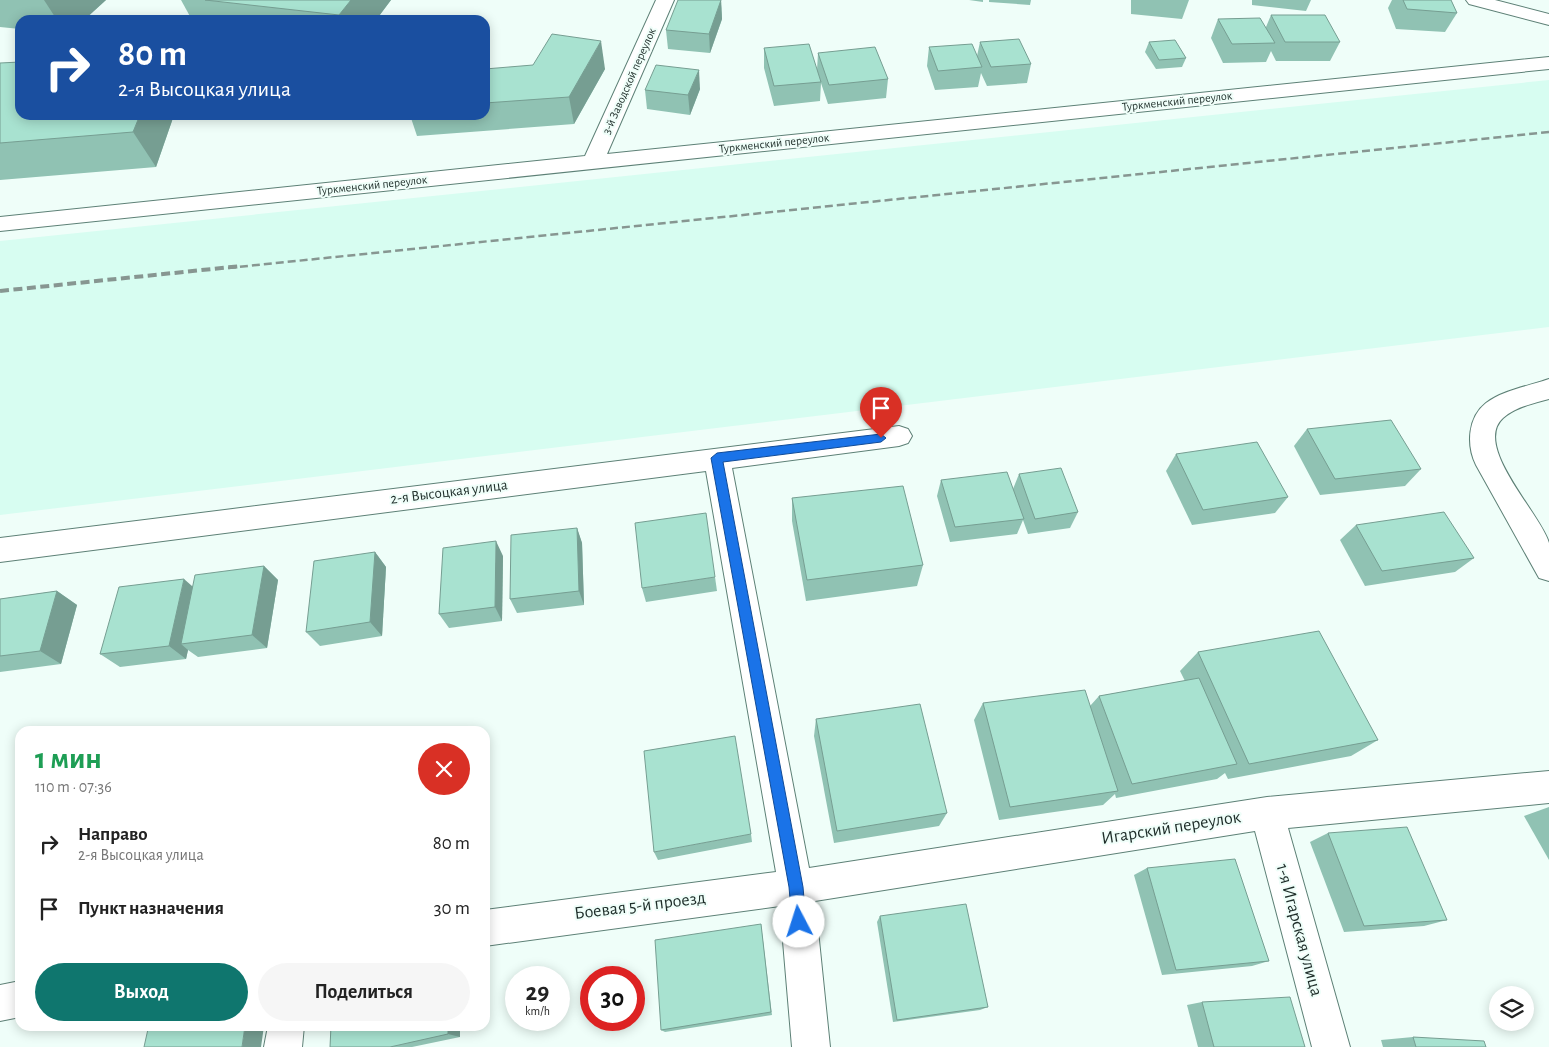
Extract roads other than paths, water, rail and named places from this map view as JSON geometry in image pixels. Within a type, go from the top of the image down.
[{"type":"street","name":"3-й Заводской переулок","points":[[593,162],[665,0]]},
{"type":"street","points":[[1475,0],[1549,20]]},
{"type":"street","name":"Туркменский переулок","points":[[0,224],[1549,63]]},
{"type":"street","points":[[1549,389],[1514,400],[1494,411],[1482,430],[1485,457],[1549,569]]},
{"type":"street","name":"2-я Высоцкая улица","points":[[0,550],[899,436]]},
{"type":"street","points":[[717,458],[796,887],[811,1047]]},
{"type":"street","name":"Игарский переулок","points":[[796,887],[1267,813],[1549,787]]},
{"type":"street","name":"1-я Игарская улица","points":[[1267,813],[1332,1047]]},
{"type":"street","name":"Боевая 5-й проезд","points":[[490,927],[796,887]]},
{"type":"street","points":[[0,1003],[15,1000]]},
{"type":"street","points":[[283,1047],[285,1031]]},
{"type":"railway","points":[[228,268],[1549,132]]},
{"type":"railway","points":[[0,291],[241,266]]}]
